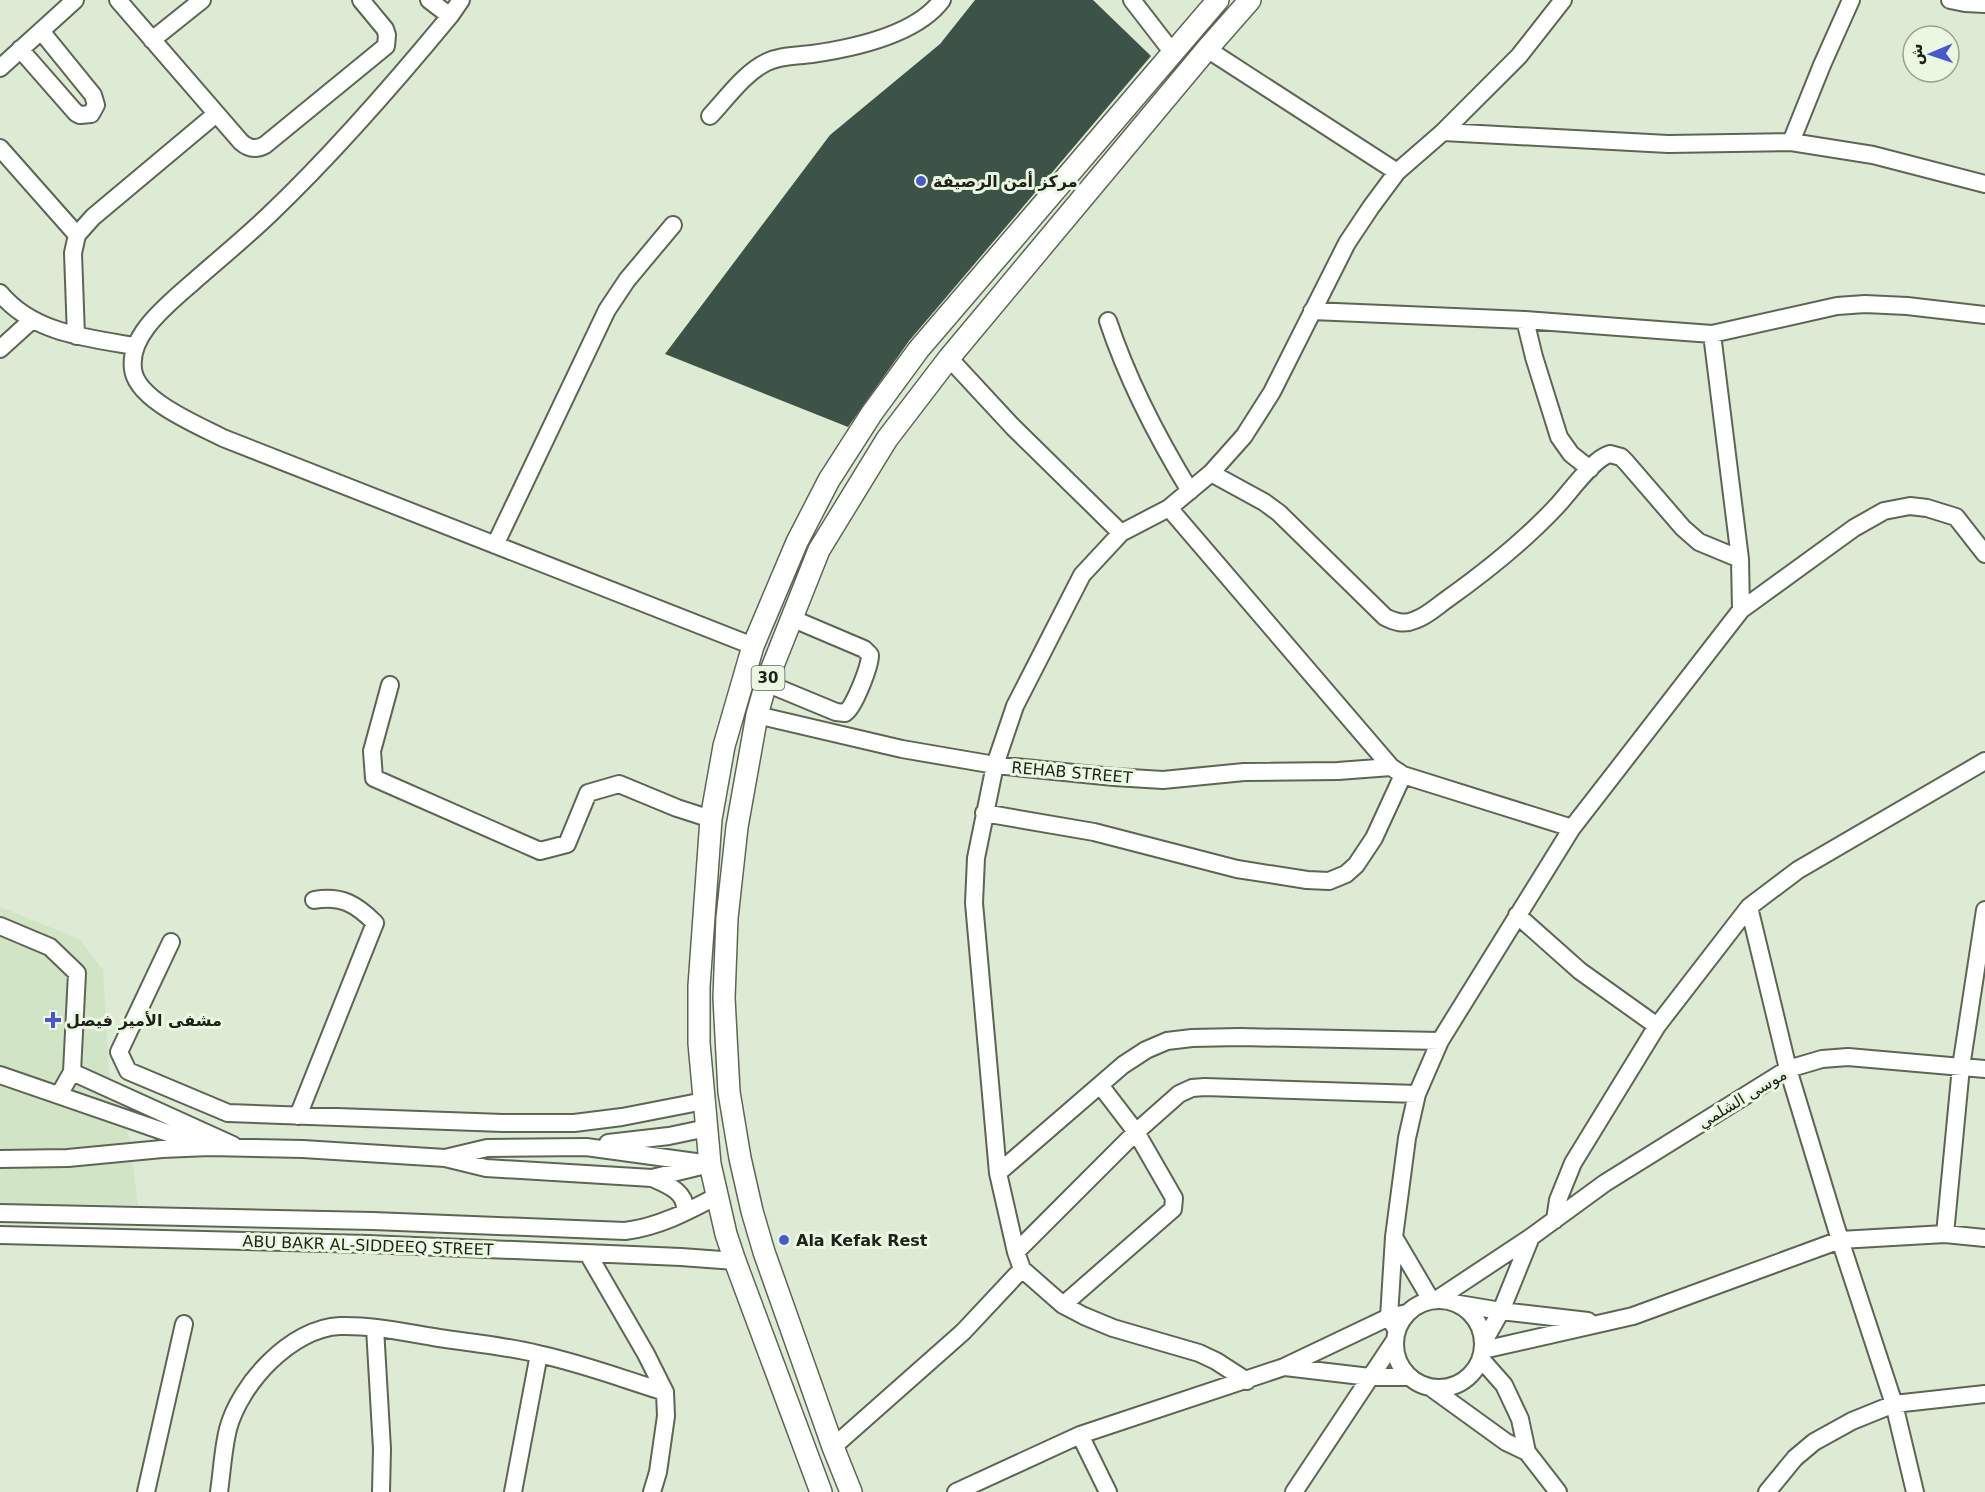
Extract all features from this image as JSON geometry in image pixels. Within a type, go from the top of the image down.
[{"type":"main road","name":"30","points":[[821,1492],[735,1262],[710,1164],[699,1043],[699,986],[711,819],[724,746],[753,645],[797,542],[829,480],[872,413],[919,349],[1218,0]]},
{"type":"main road","name":"30","points":[[851,1492],[764,1252],[740,1158],[729,1092],[724,998],[727,918],[737,827],[757,715],[766,683],[819,550],[887,439],[1017,275],[1250,0]]},
{"type":"main road","points":[[997,258],[1017,275]]},
{"type":"main road","points":[[710,1164],[740,1158]]},
{"type":"street","points":[[0,68],[75,0]]},
{"type":"street","points":[[118,0],[245,146],[255,149],[265,145],[386,46],[385,29],[361,0]]},
{"type":"street","points":[[152,40],[202,0]]},
{"type":"street","points":[[429,0],[450,16]]},
{"type":"street","points":[[461,0],[348,136],[270,214],[173,299],[147,327],[135,346],[133,371],[137,383],[169,410],[223,438],[753,645]]},
{"type":"street","points":[[710,116],[751,72],[768,62],[786,56],[812,54],[855,45],[899,31],[921,20],[942,0]]},
{"type":"street","points":[[1132,0],[1173,53]]},
{"type":"street","points":[[1247,1381],[1216,1361],[1198,1353],[1113,1329],[1063,1305],[1022,1269],[998,1173],[974,903],[976,858],[984,813],[995,765],[1015,706],[1082,575],[1121,533],[1169,508],[1211,474],[1244,436],[1272,392],[1347,243],[1397,172],[1443,132],[1519,56],[1563,0]]},
{"type":"street","points":[[1791,142],[1821,65],[1851,0]]},
{"type":"street","points":[[1950,0],[1985,4]]},
{"type":"street","points":[[20,50],[76,113],[91,114],[96,105],[93,95],[40,31]]},
{"type":"street","points":[[1207,49],[1397,172]]},
{"type":"street","points":[[76,336],[73,253],[77,235],[93,217],[216,114]]},
{"type":"street","points":[[1443,132],[1668,144],[1791,142],[1873,155],[1985,184]]},
{"type":"street","points":[[0,148],[77,235]]},
{"type":"street","points":[[495,545],[607,310],[627,280],[673,225]]},
{"type":"street","points":[[0,293],[19,312],[32,320],[76,336],[135,346]]},
{"type":"street","points":[[1312,311],[1525,320],[1712,334],[1846,305],[1907,306],[1985,315]]},
{"type":"street","points":[[0,349],[32,320]]},
{"type":"street","points":[[1525,320],[1559,437],[1571,454],[1590,469]]},
{"type":"street","points":[[1108,321],[1120,360],[1162,445],[1190,491]]},
{"type":"street","points":[[1712,334],[1740,559],[1741,610]]},
{"type":"street","points":[[949,358],[1013,427],[1121,533]]},
{"type":"street","points":[[1211,474],[1264,502],[1279,513],[1385,617],[1396,623],[1423,616],[1464,588],[1539,524],[1590,469],[1610,454],[1621,457],[1683,528],[1699,542],[1740,559]]},
{"type":"street","points":[[1531,1237],[1473,1373],[1461,1383],[1446,1388],[1421,1385],[1409,1377],[1398,1360],[1393,1329],[1394,1237],[1407,1138],[1417,1094],[1440,1041],[1572,828],[1741,610],[1854,528],[1884,511],[1910,506],[1927,508],[1956,517],[1985,554]]},
{"type":"street","points":[[1169,508],[1397,771],[1572,828]]},
{"type":"street","points":[[766,683],[836,712],[844,713],[851,707],[869,664],[870,655],[864,650],[791,618]]},
{"type":"street","points":[[390,684],[372,751],[374,778],[540,851],[567,844],[588,793],[619,784],[677,808],[711,819]]},
{"type":"street","name":"REHAB STREET","points":[[757,715],[902,748],[995,765],[1114,777],[1163,780],[1244,772],[1397,771]]},
{"type":"street","points":[[1555,1220],[1558,1200],[1573,1163],[1657,1026],[1749,907],[1798,870],[1985,761]]},
{"type":"street","points":[[984,813],[1094,832],[1237,869],[1307,880],[1329,881],[1346,874],[1356,865],[1374,838],[1397,771]]},
{"type":"street","points":[[298,1116],[375,923],[360,908],[330,897],[314,900]]},
{"type":"street","points":[[1749,907],[1788,1069],[1840,1240],[1894,1404],[1915,1492]]},
{"type":"street","points":[[1945,1234],[1961,1067],[1985,910]]},
{"type":"street","points":[[1517,915],[1580,971],[1657,1026]]},
{"type":"street","points":[[0,926],[50,948],[77,973],[72,1072],[59,1095]]},
{"type":"street","points":[[171,942],[119,1052],[128,1071],[228,1113],[574,1123],[622,1117],[704,1101]]},
{"type":"street","points":[[998,1173],[1123,1065],[1146,1050],[1167,1041],[1240,1037],[1440,1041]]},
{"type":"street","name":"موسى الشلمي","points":[[1433,1300],[1531,1237],[1645,1157],[1788,1069],[1822,1059],[1848,1057],[1985,1069]]},
{"type":"street","points":[[72,1072],[239,1147]]},
{"type":"street","points":[[0,1075],[209,1148]]},
{"type":"street","points":[[1063,1305],[1173,1209],[1174,1198],[1136,1132],[1100,1085]]},
{"type":"street","points":[[1016,1252],[1136,1132],[1179,1094],[1192,1088],[1417,1094]]},
{"type":"street","points":[[586,1148],[615,1141],[669,1136],[707,1128]]},
{"type":"street","points":[[0,1158],[68,1158],[162,1149],[239,1147],[445,1158],[486,1168],[652,1178],[710,1164]]},
{"type":"street","points":[[445,1158],[487,1149],[586,1148],[710,1164]]},
{"type":"street","points":[[652,1178],[680,1193],[686,1204],[685,1212]]},
{"type":"street","name":"ABU BAKR AL-SIDDEEQ STREET","points":[[0,1213],[373,1221],[625,1231],[641,1229],[668,1220],[717,1196]]},
{"type":"street","points":[[1482,1351],[1633,1316],[1840,1240],[1945,1234],[1985,1238]]},
{"type":"street","name":"ABU BAKR AL-SIDDEEQ STREET","points":[[0,1235],[368,1244],[681,1257],[735,1262]]},
{"type":"street","points":[[1394,1237],[1433,1300]]},
{"type":"street","points":[[588,1254],[646,1354],[665,1392],[664,1439],[652,1492]]},
{"type":"street","points":[[833,1447],[963,1332],[1022,1269]]},
{"type":"street","points":[[1294,1492],[1371,1377],[1393,1329],[1416,1306],[1433,1300],[1447,1300],[1501,1311],[1601,1322]]},
{"type":"street","points":[[1458,1304],[1467,1310],[1477,1322],[1482,1351],[1504,1385],[1520,1419],[1527,1452],[1556,1491]]},
{"type":"street","points":[[146,1492],[184,1324]]},
{"type":"street","points":[[219,1492],[228,1429],[238,1403],[252,1380],[275,1358],[314,1331],[338,1326],[375,1328],[539,1354],[665,1392]]},
{"type":"street","points":[[375,1328],[382,1449],[381,1492]]},
{"type":"street","points":[[956,1492],[1080,1436],[1247,1381],[1393,1329]]},
{"type":"street","points":[[513,1492],[539,1354]]},
{"type":"street","points":[[1284,1367],[1371,1377],[1409,1377]]},
{"type":"street","points":[[1430,1387],[1506,1442],[1527,1452]]},
{"type":"street","points":[[1767,1492],[1795,1458],[1814,1442],[1852,1421],[1894,1404],[1985,1394]]},
{"type":"street","points":[[1080,1436],[1108,1492]]},
{"type":"shaded area","name":"مشفى الأمير فيصل","points":[[0,907],[79,939],[103,970],[109,1071],[130,1141],[138,1205],[0,1204]]},
{"type":"building","name":"مركز أمن الرصيفة","points":[[975,0],[1093,0],[1151,56],[909,341],[848,427],[665,354],[830,135],[940,44]]},
{"type":"place","name":"مركز أمن الرصيفة","points":[[921,181]]},
{"type":"place","name":"مشفى الأمير فيصل","points":[[53,1020]]},
{"type":"place","name":"Ala Kefak Rest","points":[[784,1240]]}]
